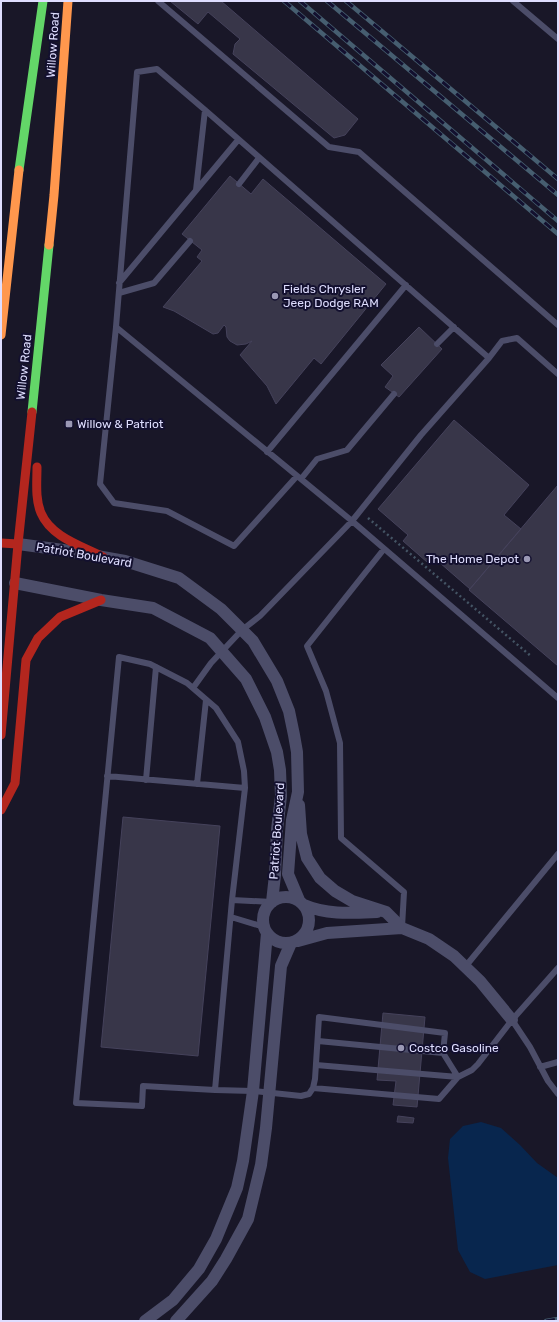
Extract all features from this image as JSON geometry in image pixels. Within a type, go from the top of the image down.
[{"type":"main road","name":"Willow Road","points":[[1,335],[19,171],[43,1]]},
{"type":"main road","name":"Willow Road","points":[[1,735],[11,583],[18,544],[54,195],[68,1]]},
{"type":"main road","points":[[1,253],[19,171]]},
{"type":"main road","points":[[54,195],[56,238],[51,304],[37,429],[37,492],[41,514],[52,530],[103,557]]},
{"type":"main road","name":"Patriot Boulevard","points":[[1,543],[18,544]]},
{"type":"main road","points":[[1,810],[15,782],[26,660],[38,638],[60,617],[101,600]]},
{"type":"street","name":"Patriot Boulevard","points":[[18,544],[124,561],[179,578],[221,609],[253,641],[277,681],[289,712],[297,752],[298,792],[292,820],[288,874],[302,903],[308,911],[310,925],[303,937],[294,942],[281,966],[268,1093],[266,1128],[261,1165],[248,1219],[212,1281],[176,1321]]},
{"type":"street","name":"Patriot Boulevard","points":[[11,583],[153,608],[210,638],[246,679],[265,717],[277,752],[280,770],[281,796],[272,902]]},
{"type":"street","points":[[298,792],[302,834],[307,858],[320,878],[335,891],[352,901],[386,912],[402,928],[429,939],[454,956],[480,981],[512,1020]]},
{"type":"street","name":"Patriot Boulevard","points":[[146,1321],[172,1300],[199,1269],[216,1239],[237,1188],[243,1161],[253,1091],[266,930],[263,921],[264,914],[272,902],[278,898],[292,898],[302,903]]},
{"type":"street","points":[[302,903],[314,909],[330,913],[386,912]]},
{"type":"street","points":[[266,930],[272,939],[284,944],[327,933],[402,928]]},
{"type":"lane","points":[[158,1],[329,147],[359,152],[558,325]]},
{"type":"lane","points":[[513,1],[558,39]]},
{"type":"lane","points":[[394,394],[346,450],[317,459],[234,546],[167,511],[114,503],[100,484],[120,283],[137,72],[157,69],[489,358]]},
{"type":"lane","points":[[196,190],[205,110]]},
{"type":"lane","points":[[120,283],[238,140]]},
{"type":"lane","points":[[239,184],[259,158]]},
{"type":"lane","points":[[119,293],[154,283],[190,241]]},
{"type":"lane","points":[[267,452],[406,285]]},
{"type":"lane","points":[[116,327],[352,521],[558,698]]},
{"type":"lane","points":[[437,344],[454,327]]},
{"type":"lane","points":[[193,688],[211,663],[242,630],[260,616],[352,521],[421,435],[489,358],[502,341],[517,338],[558,374]]},
{"type":"lane","points":[[384,549],[307,646],[326,691],[340,743],[340,838],[404,892],[402,928]]},
{"type":"lane","points":[[215,1090],[232,900],[245,788],[244,771],[238,742],[216,708],[187,683],[150,664],[119,657],[76,1103],[142,1106],[143,1086],[215,1090],[253,1091],[301,1096],[310,1094],[313,1088],[316,1065],[320,1017],[445,1033],[443,1053],[458,1078]]},
{"type":"lane","points":[[146,780],[156,667]]},
{"type":"lane","points":[[197,784],[206,700]]},
{"type":"lane","points":[[107,776],[245,788]]},
{"type":"lane","points":[[465,967],[558,854]]},
{"type":"lane","points":[[232,900],[272,902]]},
{"type":"lane","points":[[231,916],[266,930]]},
{"type":"lane","points":[[313,1088],[439,1099],[458,1078],[472,1070],[478,1064],[512,1020],[558,968]]},
{"type":"lane","points":[[512,1020],[530,1047],[548,1081],[558,1094]]},
{"type":"lane","points":[[318,1041],[443,1053]]},
{"type":"lane","points":[[540,1067],[558,1062]]},
{"type":"lane","points":[[316,1065],[458,1078]]},
{"type":"path","points":[[360,511],[532,658]]},
{"type":"water","points":[[481,1122],[501,1128],[537,1163],[558,1178],[558,1265],[485,1279],[470,1272],[458,1250],[448,1158],[450,1139],[463,1126]]},
{"type":"building","points":[[170,1],[221,1],[358,119],[345,135],[334,138],[233,54],[235,44],[240,39],[208,12],[198,24]]},
{"type":"building","name":"Fields Chrysler Jeep Dodge RAM","points":[[230,176],[251,194],[263,179],[386,284],[321,364],[314,358],[276,404],[267,386],[240,355],[252,341],[246,344],[237,345],[230,341],[227,337],[226,327],[224,325],[218,333],[213,334],[174,311],[163,307],[202,261],[197,257],[202,250],[182,234]]},
{"type":"building","points":[[419,327],[442,349],[399,397],[385,387],[393,376],[381,365]]},
{"type":"building","points":[[454,420],[529,485],[504,515],[521,529],[470,589],[432,556],[427,562],[403,541],[408,535],[378,509]]},
{"type":"building","name":"The Home Depot","points":[[558,485],[558,666],[469,590]]},
{"type":"building","points":[[123,817],[220,826],[198,1056],[101,1047]]},
{"type":"building","name":"Costco Gasoline","points":[[383,1013],[425,1017],[417,1107],[393,1105],[396,1081],[377,1080]]},
{"type":"building","points":[[398,1116],[414,1118],[413,1123],[397,1122]]},
{"type":"railway","points":[[284,1],[558,234]]},
{"type":"railway","points":[[300,1],[558,221]]},
{"type":"railway","points":[[327,1],[558,195]]},
{"type":"railway","points":[[346,1],[558,179]]},
{"type":"railway","points":[[546,1321],[558,1319]]},
{"type":"traffic: fast","points":[[19,170],[43,1]]},
{"type":"traffic: fast","points":[[32,412],[49,245]]},
{"type":"traffic: slow","points":[[49,245],[68,1]]},
{"type":"traffic: slow","points":[[1,335],[19,170]]},
{"type":"traffic: jam","points":[[1,735],[18,544],[32,412]]},
{"type":"traffic: jam","points":[[37,467],[38,502],[41,513],[46,521],[59,535],[103,557]]},
{"type":"traffic: jam","points":[[1,543],[18,544]]},
{"type":"traffic: jam","points":[[1,810],[15,783],[26,660],[38,638],[60,617],[101,600]]},
{"type":"place","name":"Fields Chrysler Jeep Dodge RAM","points":[[275,296]]},
{"type":"place","name":"Willow & Patriot","points":[[69,424]]},
{"type":"place","name":"The Home Depot","points":[[527,559]]},
{"type":"place","name":"Costco Gasoline","points":[[401,1048]]}]
